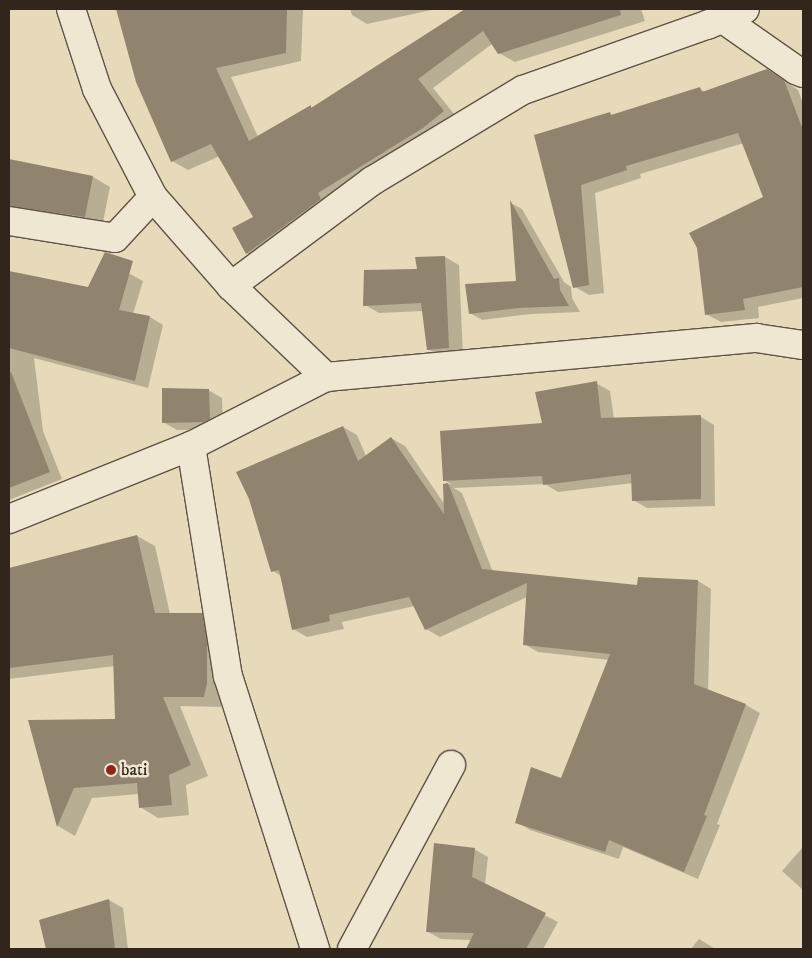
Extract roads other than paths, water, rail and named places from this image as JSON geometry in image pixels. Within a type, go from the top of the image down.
[{"type":"street","points":[[71,9],[97,88],[153,197],[231,286],[326,377]]},
{"type":"street","points":[[231,286],[372,181],[523,90],[718,15],[796,70],[803,72]]},
{"type":"street","points":[[9,221],[115,238],[153,197]]},
{"type":"street","points":[[9,519],[191,446],[326,377],[756,338],[803,345]]},
{"type":"street","points":[[191,446],[228,676],[314,949]]},
{"type":"street","points":[[352,949],[451,766]]},
{"type":"place","name":"bati","points":[[111,770]]}]
